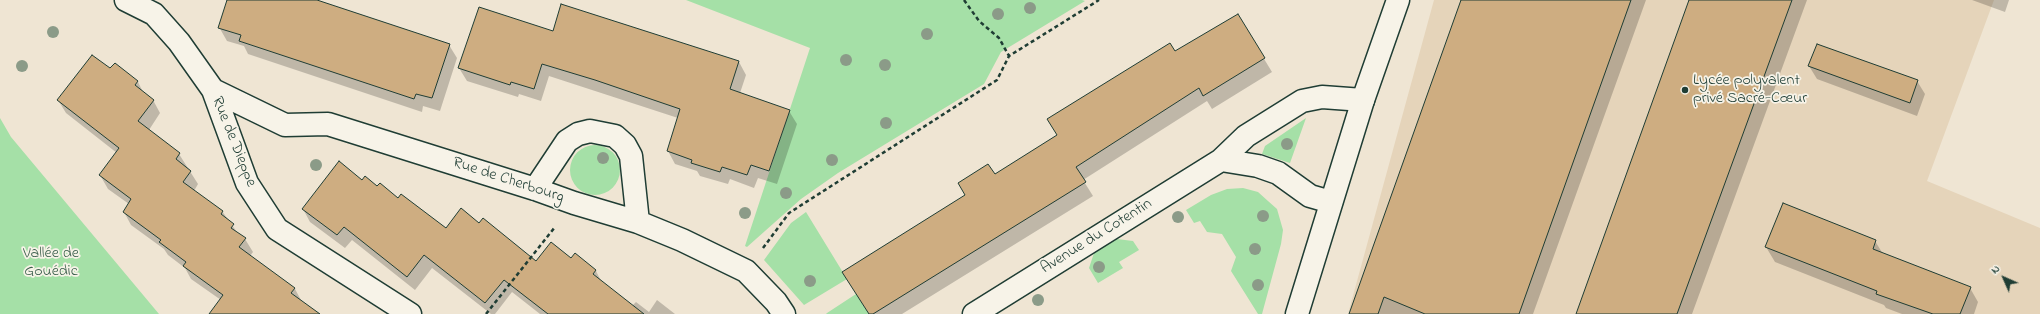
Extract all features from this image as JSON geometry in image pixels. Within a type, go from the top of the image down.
[{"type":"street","name":"Rue de Dieppe","points":[[126,0],[154,14],[179,42],[213,90],[247,183],[277,228],[410,314]]},
{"type":"street","points":[[1298,314],[1363,100],[1398,0]]},
{"type":"street","name":"Rue de Cherbourg","points":[[213,90],[285,125],[328,124],[638,222],[682,240],[746,271],[776,302],[784,314]]},
{"type":"street","name":"Avenue du Cotentin","points":[[974,314],[1220,160],[1246,136],[1302,101],[1322,97],[1363,100]]},
{"type":"street","points":[[534,188],[567,141],[578,134],[590,130],[615,136],[625,145],[631,156],[638,222]]},
{"type":"street","points":[[1220,160],[1258,166],[1278,173],[1310,196],[1331,202]]},
{"type":"path","points":[[964,0],[979,21],[999,38],[1009,56]]},
{"type":"path","points":[[746,271],[790,213],[997,80],[1009,56],[1100,0]]},
{"type":"path","points":[[486,314],[574,203]]},
{"type":"shaded area","name":"Lycée polyvalent privé Sacré-Cœur","points":[[1434,0],[1994,0],[1927,181],[2040,228],[2040,314],[1348,314]]},
{"type":"green space","points":[[686,0],[1085,1],[1001,52],[984,84],[838,173],[801,199],[747,247],[745,246],[810,48]]},
{"type":"green space","name":"Vallée de Gouédic","points":[[0,118],[11,137],[159,314],[0,314]]},
{"type":"green space","points":[[1306,118],[1290,163],[1262,154],[1265,146]]},
{"type":"green space","points":[[590,145],[600,145],[613,152],[620,165],[620,175],[613,188],[600,195],[590,195],[581,191],[574,184],[570,175],[570,165],[574,156],[581,149]]},
{"type":"green space","points":[[1243,188],[1258,192],[1277,209],[1283,230],[1281,244],[1262,314],[1258,314],[1231,271],[1236,257],[1222,234],[1207,232],[1200,221],[1194,223],[1186,210],[1211,195],[1227,189]]},
{"type":"green space","points":[[806,212],[847,279],[804,305],[764,260],[791,223]]},
{"type":"green space","points":[[1117,239],[1133,241],[1139,250],[1119,262],[1123,268],[1098,283],[1089,268],[1094,253]]},
{"type":"green space","points":[[856,294],[869,314],[826,314],[827,313]]},
{"type":"building","points":[[227,0],[317,0],[450,44],[432,98],[416,94],[414,99],[239,41],[241,35],[218,28]]},
{"type":"building","points":[[1461,0],[1631,0],[1519,314],[1425,314],[1384,297],[1378,314],[1349,314]]},
{"type":"building","points":[[1689,0],[1792,0],[1677,314],[1576,314]]},
{"type":"building","points":[[561,4],[739,61],[730,89],[790,110],[769,171],[751,165],[747,175],[722,167],[720,172],[691,163],[692,160],[667,151],[680,109],[595,80],[542,64],[534,89],[511,82],[510,85],[458,68],[479,7],[553,31]]},
{"type":"building","points":[[1238,14],[1265,58],[1203,96],[1199,88],[1076,167],[1086,182],[873,314],[869,314],[842,272],[965,195],[958,183],[988,164],[995,174],[1057,135],[1047,119],[1170,43],[1175,51]]},
{"type":"building","points":[[1817,44],[1918,80],[1910,103],[1808,66]]},
{"type":"building","points":[[92,55],[110,68],[115,63],[138,81],[135,85],[154,100],[138,121],[180,153],[176,159],[191,171],[183,182],[223,211],[221,214],[234,224],[231,228],[246,238],[239,247],[295,288],[291,293],[320,314],[209,314],[223,295],[183,266],[186,262],[159,242],[161,240],[123,212],[131,199],[99,175],[119,148],[57,100]]},
{"type":"building","points":[[339,161],[362,180],[365,176],[377,186],[380,183],[398,198],[401,194],[446,228],[461,208],[479,223],[483,218],[536,261],[551,242],[571,258],[575,253],[596,270],[593,274],[644,314],[548,314],[504,280],[485,303],[424,255],[407,277],[344,227],[337,235],[302,209]]},
{"type":"building","points":[[1783,203],[1876,240],[1873,249],[1971,287],[1960,314],[1933,314],[1876,294],[1877,291],[1765,247]]},
{"type":"place","name":"Lycée polyvalent privé Sacré-Cœur","points":[[1685,90]]}]
